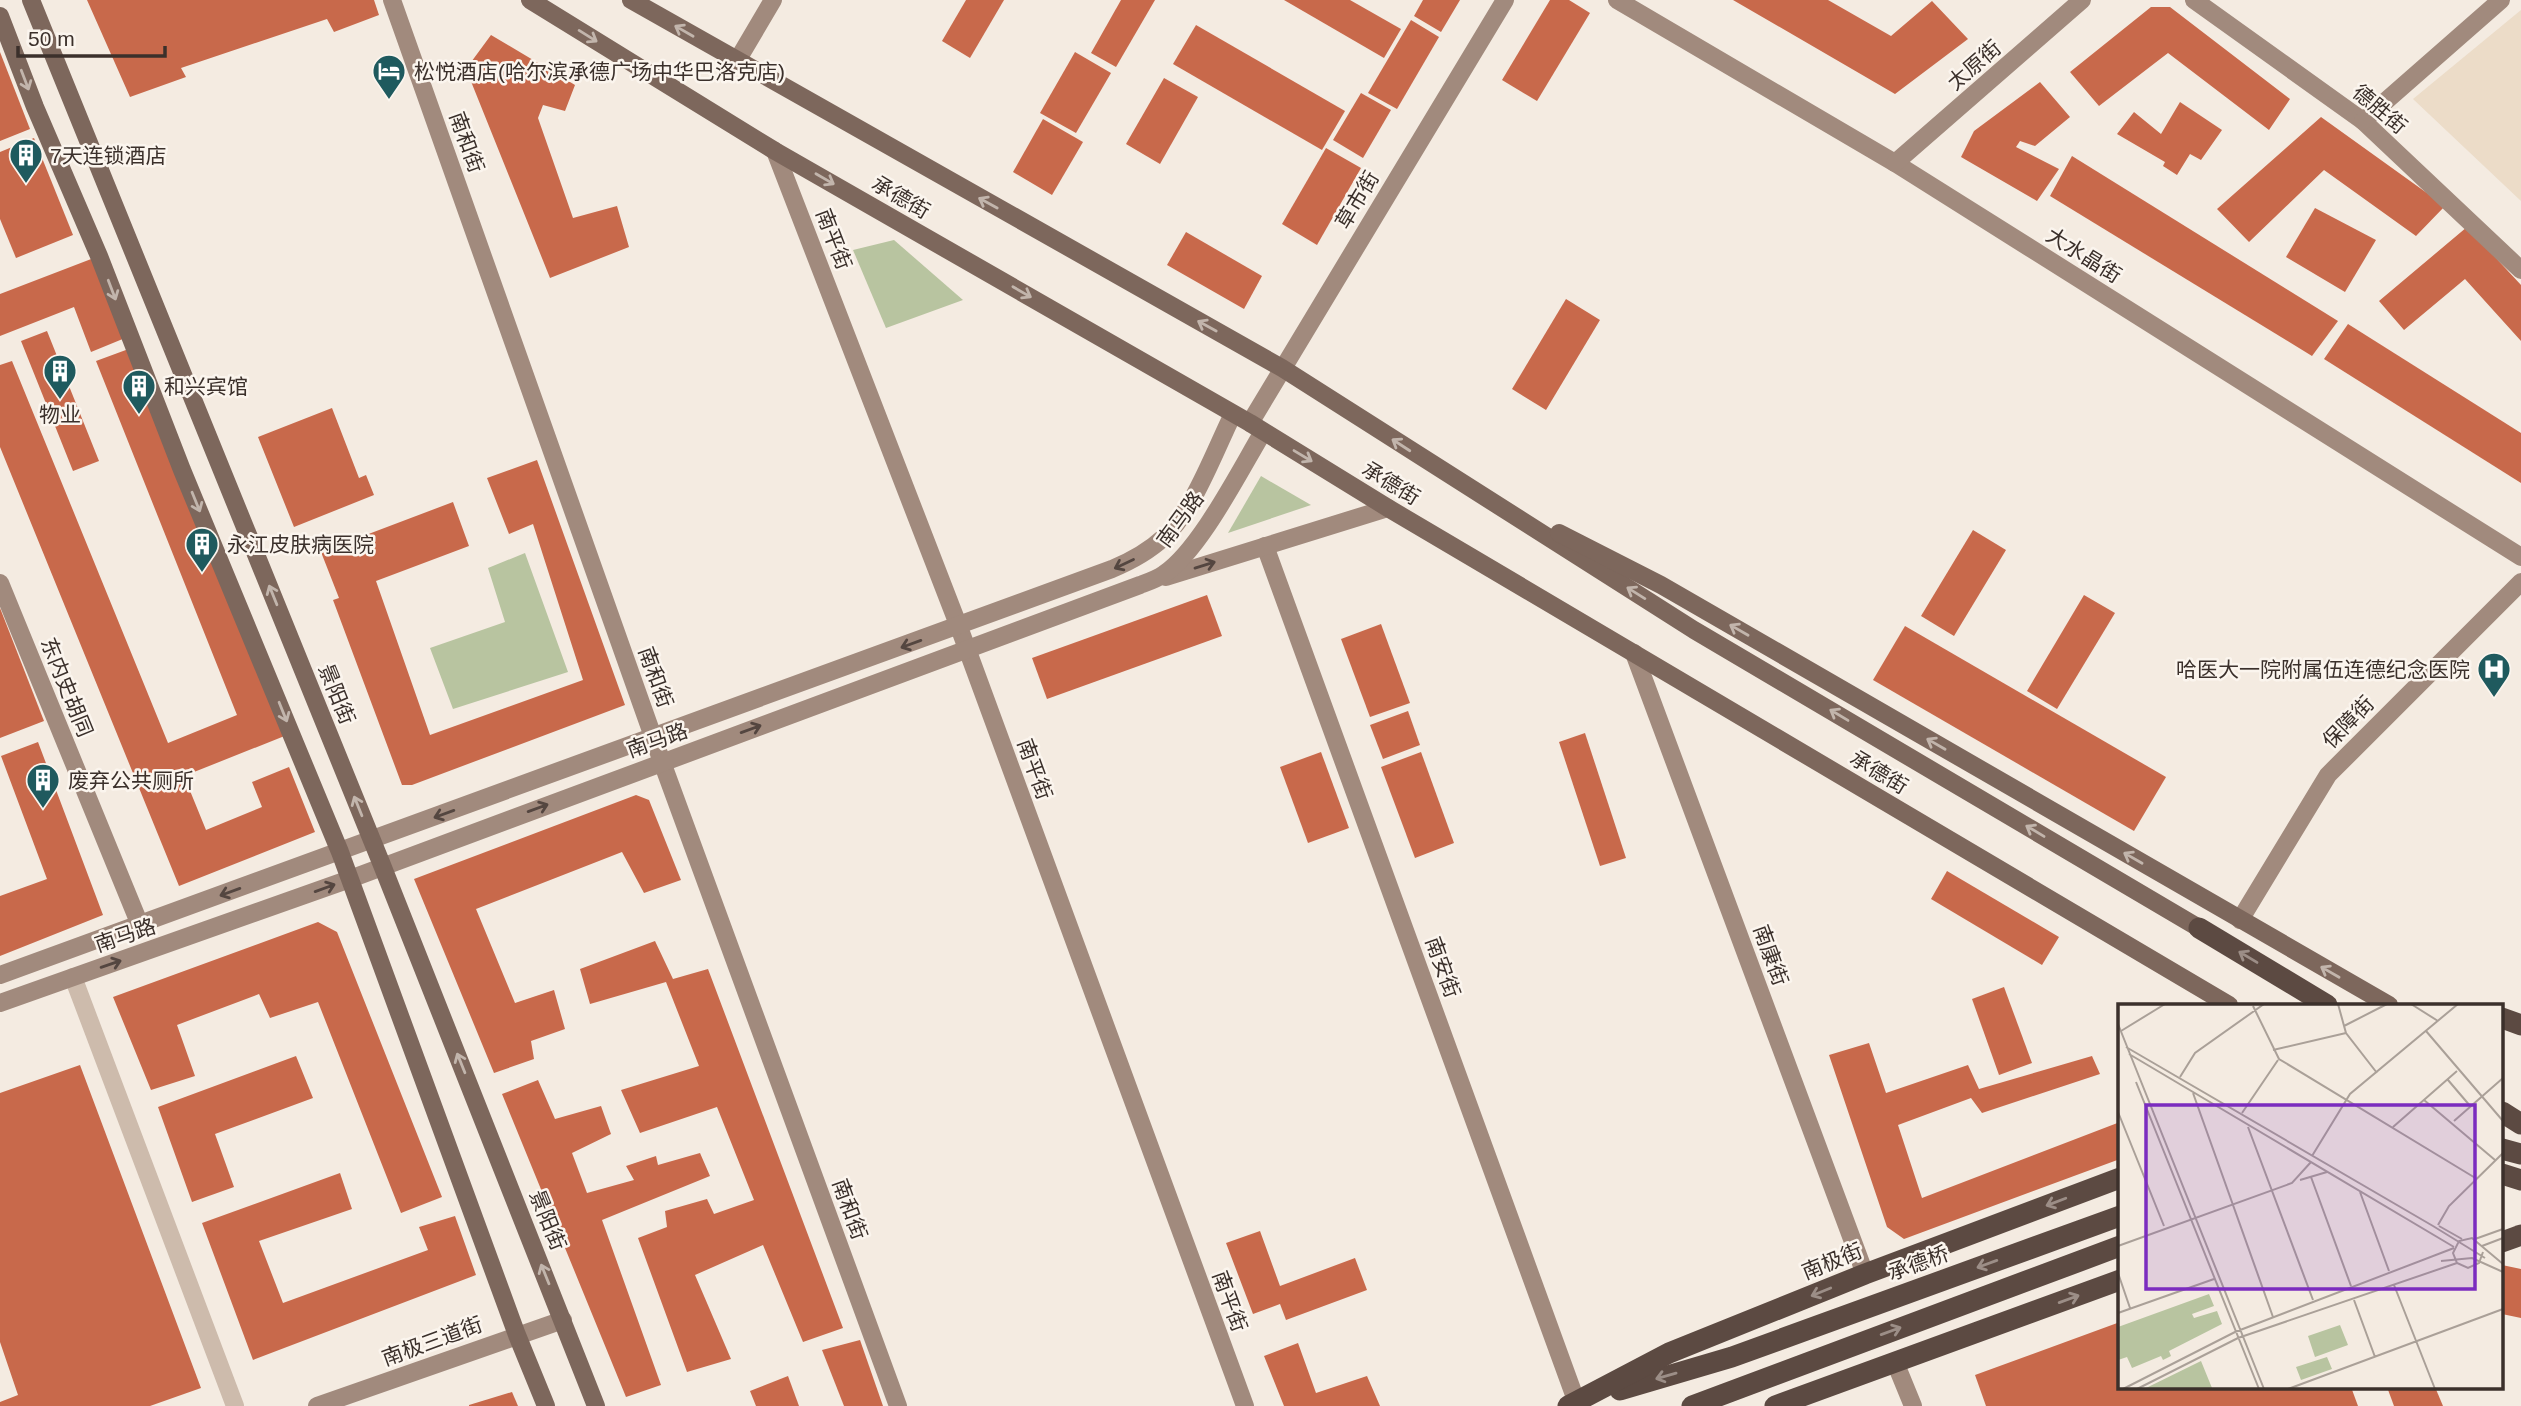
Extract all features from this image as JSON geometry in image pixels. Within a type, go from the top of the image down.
[{"type":"highway","points":[[2199,928],[2325,1004]]},
{"type":"highway","points":[[2504,1019],[2521,1025]]},
{"type":"highway","points":[[2504,1113],[2521,1124]]},
{"type":"highway","points":[[2504,1150],[2521,1154]]},
{"type":"highway","points":[[2504,1175],[2521,1180]]},
{"type":"highway","name":"南极街","points":[[1573,1404],[1669,1353],[1865,1274],[2118,1179]]},
{"type":"highway","name":"承德桥","points":[[1573,1404],[1732,1357],[2118,1217]]},
{"type":"highway","points":[[2504,1241],[2521,1235]]},
{"type":"highway","points":[[1692,1406],[2118,1247]]},
{"type":"highway","points":[[1775,1406],[2118,1281]]},
{"type":"main road","name":"景阳街","points":[[31,0],[382,865],[596,1406]]},
{"type":"main road","name":"承德街","points":[[530,0],[775,150],[1257,428],[2227,1004]]},
{"type":"main road","points":[[631,0],[1282,368],[1694,630],[2199,928]]},
{"type":"main road","points":[[0,16],[35,107],[99,256],[182,470],[341,852],[517,1335],[546,1406]]},
{"type":"main road","points":[[1459,482],[1661,584],[2387,1004]]},
{"type":"street","name":"南和街","points":[[392,0],[662,762],[898,1406]]},
{"type":"street","points":[[737,61],[773,0]]},
{"type":"street","name":"草市街","points":[[1257,428],[1282,368],[1504,0]]},
{"type":"street","name":"大水晶街","points":[[1617,0],[1895,163],[2521,557]]},
{"type":"street","name":"太原街","points":[[1895,163],[2082,0]]},
{"type":"street","name":"德胜街","points":[[2194,0],[2363,121],[2521,270]]},
{"type":"street","points":[[2363,121],[2493,3]]},
{"type":"street","name":"南平街","points":[[775,150],[959,627],[1245,1406]]},
{"type":"street","name":"南马路","points":[[0,975],[1112,569],[1140,556],[1165,537],[1178,522],[1233,414]]},
{"type":"street","name":"南马路","points":[[0,1003],[350,879],[1140,585],[1164,574],[1181,560],[1202,533],[1257,428]]},
{"type":"street","points":[[1140,585],[1388,508]]},
{"type":"street","name":"南安街","points":[[1265,546],[1573,1404]]},
{"type":"street","name":"保障街","points":[[2240,920],[2328,775],[2521,582]]},
{"type":"street","name":"东内史胡同","points":[[0,583],[140,925]]},
{"type":"street","name":"南康街","points":[[1634,653],[1865,1274]]},
{"type":"street","points":[[73,977],[235,1406]]},
{"type":"street","name":"南极三道街","points":[[317,1406],[563,1320]]},
{"type":"street","points":[[1895,1362],[1913,1406]]},
{"type":"green space","points":[[894,240],[963,300],[886,328],[853,250]]},
{"type":"green space","points":[[1261,476],[1311,505],[1228,533]]},
{"type":"green space","points":[[525,553],[568,672],[453,709],[430,648],[505,622],[488,568]]},
{"type":"shaded area","points":[[2521,10],[2521,201],[2413,99]]},
{"type":"building","points":[[87,0],[374,0],[379,15],[334,32],[327,19],[181,68],[186,77],[130,97]]},
{"type":"building","points":[[966,0],[1004,0],[970,58],[942,41]]},
{"type":"building","points":[[1121,0],[1155,0],[1116,67],[1091,53]]},
{"type":"building","points":[[1284,0],[1350,0],[1401,29],[1384,58]]},
{"type":"building","points":[[1423,0],[1460,0],[1441,32],[1414,16]]},
{"type":"building","points":[[1550,0],[1569,0],[1590,13],[1537,101],[1502,80]]},
{"type":"building","points":[[1733,0],[1828,0],[1891,36],[1932,1],[1968,39],[1895,94]]},
{"type":"building","points":[[2151,7],[2170,7],[2290,99],[2269,130],[2168,53],[2099,106],[2070,72]]},
{"type":"building","points":[[1411,20],[1439,37],[1397,109],[1368,93]]},
{"type":"building","points":[[1196,25],[1345,111],[1322,150],[1173,64]]},
{"type":"building","points":[[491,35],[575,85],[565,111],[543,105],[538,118],[573,218],[617,206],[629,247],[550,278],[466,69]]},
{"type":"building","points":[[0,52],[30,129],[0,141]]},
{"type":"building","points":[[1075,52],[1111,73],[1076,133],[1040,113]]},
{"type":"building","points":[[1164,78],[1198,97],[1160,164],[1126,144]]},
{"type":"building","points":[[2040,82],[2070,117],[2035,146],[2020,141],[2016,147],[2059,169],[2037,201],[1961,157],[1974,131]]},
{"type":"building","points":[[1361,93],[1391,110],[1363,158],[1333,140]]},
{"type":"building","points":[[2180,102],[2222,130],[2201,160],[2190,154],[2177,175],[2163,166],[2165,162],[2117,134],[2134,112],[2161,134]]},
{"type":"building","points":[[2321,117],[2445,206],[2416,236],[2324,170],[2249,242],[2217,209]]},
{"type":"building","points":[[1043,119],[1083,142],[1052,195],[1013,172]]},
{"type":"building","name":"7天连锁酒店","points":[[34,138],[73,235],[16,258],[0,219],[0,152]]},
{"type":"building","points":[[1326,148],[1361,168],[1317,245],[1282,224]]},
{"type":"building","points":[[2072,156],[2338,321],[2312,356],[2050,196]]},
{"type":"building","points":[[2315,208],[2376,240],[2345,292],[2286,257]]},
{"type":"building","points":[[2467,227],[2521,285],[2521,341],[2465,279],[2404,330],[2379,301]]},
{"type":"building","points":[[1186,232],[1262,276],[1244,309],[1167,265]]},
{"type":"building","points":[[99,256],[130,336],[91,352],[74,307],[0,336],[0,294]]},
{"type":"building","points":[[1566,299],[1600,320],[1546,410],[1512,389]]},
{"type":"building","points":[[2348,324],[2521,433],[2521,483],[2324,359]]},
{"type":"building","name":"物业","points":[[47,331],[99,461],[73,471],[21,341]]},
{"type":"building","points":[[134,347],[287,735],[184,776],[206,830],[262,807],[252,782],[289,767],[315,832],[179,886],[0,447],[0,365],[12,361],[168,743],[237,715],[96,361]]},
{"type":"building","points":[[332,408],[359,478],[366,475],[374,495],[294,527],[258,437]]},
{"type":"building","points":[[537,460],[625,705],[412,785],[402,785],[333,600],[339,598],[321,552],[453,502],[469,546],[376,581],[430,735],[583,680],[533,524],[509,534],[487,478]]},
{"type":"building","points":[[1973,530],[2006,550],[1954,636],[1921,616]]},
{"type":"building","points":[[1207,595],[1222,636],[1047,699],[1032,658]]},
{"type":"building","points":[[2084,595],[2115,613],[2057,709],[2027,691]]},
{"type":"building","points":[[0,608],[44,721],[0,738]]},
{"type":"building","points":[[1381,624],[1410,703],[1370,717],[1341,639]]},
{"type":"building","points":[[1905,626],[2166,777],[2134,831],[1873,680]]},
{"type":"building","points":[[1408,711],[1420,745],[1383,759],[1370,725]]},
{"type":"building","points":[[1585,733],[1626,858],[1600,866],[1559,742]]},
{"type":"building","points":[[38,742],[103,915],[0,956],[0,896],[47,879],[1,756]]},
{"type":"building","points":[[1321,752],[1349,828],[1308,843],[1280,767]]},
{"type":"building","points":[[1421,752],[1454,843],[1415,858],[1381,767]]},
{"type":"building","points":[[636,795],[649,800],[681,880],[644,893],[622,852],[476,909],[515,1003],[554,990],[565,1029],[531,1041],[534,1059],[494,1073],[414,879]]},
{"type":"building","points":[[1947,871],[2059,937],[2042,965],[1931,899]]},
{"type":"building","points":[[318,922],[337,932],[442,1197],[401,1213],[318,1002],[270,1018],[259,994],[177,1025],[195,1076],[151,1090],[113,997]]},
{"type":"building","points":[[655,941],[673,979],[708,969],[843,1328],[803,1342],[763,1245],[695,1275],[731,1359],[687,1372],[638,1238],[667,1227],[665,1211],[707,1199],[714,1214],[754,1200],[717,1107],[640,1133],[621,1090],[699,1066],[666,982],[590,1004],[580,969]]},
{"type":"building","points":[[2004,987],[2032,1063],[1999,1075],[1972,999]]},
{"type":"building","points":[[1869,1043],[1886,1093],[1968,1065],[1979,1089],[2092,1056],[2100,1074],[1982,1113],[1971,1098],[1898,1125],[1922,1198],[2118,1123],[2118,1160],[1904,1239],[1887,1227],[1829,1055]]},
{"type":"building","points":[[296,1056],[313,1098],[215,1134],[234,1187],[192,1202],[158,1107]]},
{"type":"building","points":[[80,1065],[201,1388],[150,1406],[0,1406],[0,1402],[18,1395],[0,1342],[0,1093]]},
{"type":"building","points":[[538,1080],[555,1119],[601,1106],[611,1134],[572,1153],[587,1193],[634,1180],[626,1166],[656,1156],[658,1165],[700,1153],[710,1176],[602,1220],[661,1385],[626,1397],[502,1094]]},
{"type":"building","points":[[340,1173],[352,1209],[259,1241],[283,1303],[428,1250],[419,1227],[455,1216],[476,1275],[253,1360],[202,1223]]},
{"type":"building","points":[[1260,1231],[1280,1286],[1355,1258],[1367,1290],[1286,1320],[1280,1304],[1253,1314],[1226,1243]]},
{"type":"building","points":[[2504,1265],[2521,1269],[2521,1318],[2504,1314]]},
{"type":"building","points":[[2118,1323],[2118,1388],[2351,1388],[2358,1406],[1986,1406],[1975,1375]]},
{"type":"building","points":[[860,1340],[883,1406],[844,1406],[822,1350]]},
{"type":"building","points":[[1298,1343],[1316,1393],[1367,1376],[1380,1406],[1284,1406],[1264,1356]]},
{"type":"building","points":[[788,1376],[799,1406],[756,1406],[750,1391]]},
{"type":"building","points":[[2387,1388],[2435,1388],[2443,1406],[2394,1406]]},
{"type":"building","points":[[512,1392],[518,1406],[469,1406],[469,1405]]},
{"type":"place","name":"松悦酒店(哈尔滨承德广场中华巴洛克店)","points":[[389,101]]},
{"type":"place","name":"7天连锁酒店","points":[[26,185]]},
{"type":"place","name":"物业","points":[[60,401]]},
{"type":"place","name":"和兴宾馆","points":[[139,416]]},
{"type":"place","name":"永江皮肤病医院","points":[[202,574]]},
{"type":"place","name":"哈医大一院附属伍连德纪念医院","points":[[2494,699]]},
{"type":"place","name":"废弃公共厕所","points":[[43,810]]}]
